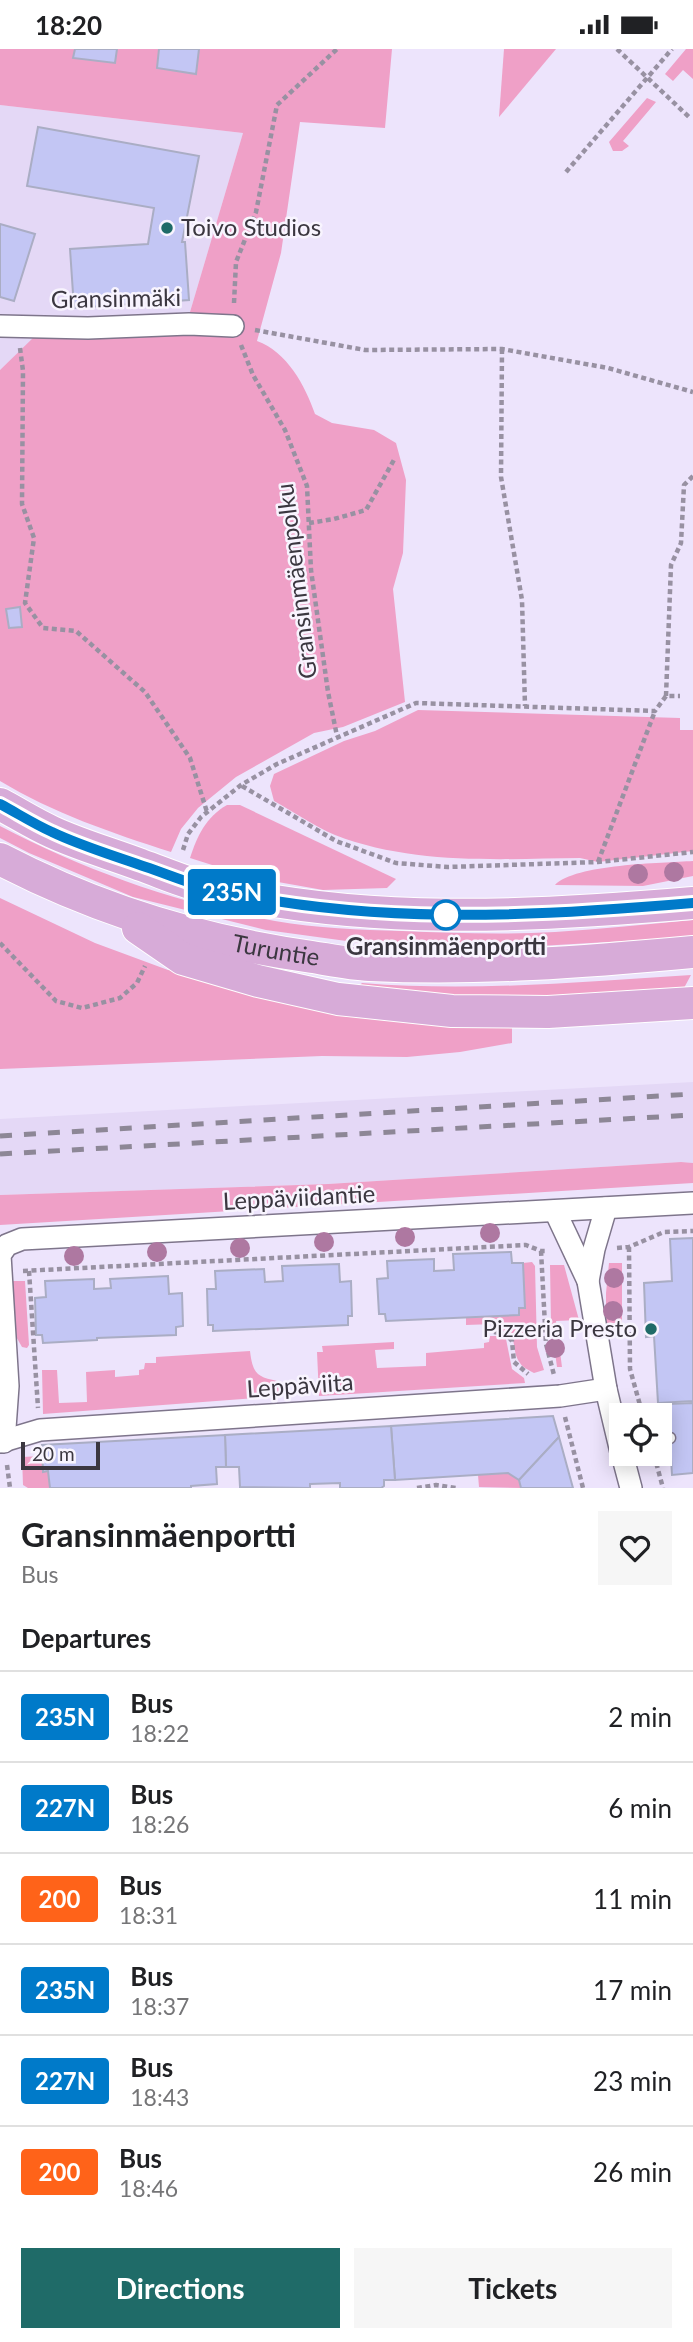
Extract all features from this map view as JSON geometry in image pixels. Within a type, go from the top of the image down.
[{"type":"main road","name":"Turuntie","points":[[0,804],[53,833],[139,864],[199,885],[265,899],[356,910],[449,915],[618,910],[693,903]]},
{"type":"main road","name":"Turuntie","points":[[0,859],[30,875],[108,907],[182,932],[258,950],[368,965],[482,966],[598,961],[693,952]]},
{"type":"main road","points":[[108,907],[183,959],[258,981],[338,999],[452,1011],[548,1012],[693,1003]]},
{"type":"street","name":"Gransinmäki","points":[[9,326],[233,326]]},
{"type":"street","name":"Leppäviidantie","points":[[0,1255],[7,1245],[22,1239],[693,1203]]},
{"type":"street","points":[[588,1281],[606,1208]]},
{"type":"street","points":[[555,1211],[588,1281],[609,1403]]},
{"type":"street","points":[[0,1255],[4,1386],[2,1442]]},
{"type":"street","name":"Leppäviita","points":[[2,1442],[40,1430],[560,1396],[606,1389]]},
{"type":"street","points":[[625,1466],[631,1488]]},
{"type":"path","name":"Gransinmäenpolku","points":[[337,49],[277,105],[256,212],[236,262],[233,326],[253,375],[285,430],[307,486],[313,584],[337,736]]},
{"type":"path","points":[[617,49],[688,117]]},
{"type":"path","points":[[566,172],[672,49]]},
{"type":"path","points":[[9,326],[23,371],[22,503],[34,538],[25,603],[43,628],[76,631],[145,692],[190,758],[207,812]]},
{"type":"path","points":[[233,326],[365,350],[502,349],[608,367],[693,392]]},
{"type":"path","points":[[502,349],[501,477],[522,600],[525,706]]},
{"type":"path","points":[[309,523],[366,510],[395,459]]},
{"type":"path","points":[[598,862],[655,711],[666,696],[671,565],[681,543],[684,485],[693,476]]},
{"type":"path","points":[[666,696],[680,696]]},
{"type":"path","points":[[182,854],[188,834],[207,812],[241,785],[277,764],[416,703],[655,711]]},
{"type":"path","points":[[241,785],[336,841],[396,863],[448,867],[598,862],[693,852]]},
{"type":"path","points":[[0,943],[56,1001],[82,1008],[120,998],[137,983],[146,964]]},
{"type":"path","points":[[639,1403],[630,1369],[629,1247],[664,1232],[693,1231]]},
{"type":"path","points":[[1,1272],[526,1245],[541,1251],[546,1345],[583,1488]]},
{"type":"path","points":[[29,1271],[40,1430]]},
{"type":"path","points":[[494,1332],[506,1334],[512,1341],[514,1362],[538,1380]]},
{"type":"path","points":[[548,1378],[555,1375]]},
{"type":"path","points":[[657,1466],[663,1488]]},
{"type":"path","points":[[417,1488],[436,1485],[456,1488]]},
{"type":"shaded area","points":[[0,49],[392,49],[385,128],[300,122],[281,253],[257,341],[277,353],[294,371],[315,414],[332,423],[374,430],[396,443],[406,480],[403,553],[393,589],[405,702],[343,727],[314,733],[236,777],[198,808],[181,829],[171,852],[62,813],[0,781],[0,370],[35,336],[189,324],[190,312],[243,133],[0,105]]},
{"type":"shaded area","points":[[504,49],[556,49],[499,117]]},
{"type":"shaded area","points":[[686,49],[693,49],[693,79],[683,70],[673,81],[665,74]]},
{"type":"shaded area","points":[[647,98],[656,102],[623,141],[629,146],[622,151],[613,151],[609,142]]},
{"type":"shaded area","points":[[0,105],[243,133],[190,312],[189,324],[36,336],[0,370]]},
{"type":"shaded area","points":[[418,710],[680,718],[680,730],[693,730],[693,851],[598,862],[580,858],[487,859],[425,856],[365,845],[335,835],[274,801],[270,786],[274,774]]},
{"type":"shaded area","points":[[227,805],[240,805],[396,879],[387,888],[323,890],[250,877],[190,858],[203,828],[213,815]]},
{"type":"shaded area","points":[[0,826],[66,857],[134,884],[204,905],[275,921],[354,929],[498,934],[693,920],[693,937],[523,947],[383,946],[266,930],[133,897],[0,838]]},
{"type":"shaded area","points":[[693,861],[693,876],[643,886],[555,885],[565,878],[599,869]]},
{"type":"shaded area","points":[[0,898],[95,943],[168,970],[512,1018],[512,1043],[407,1057],[322,1056],[0,1069]]},
{"type":"shaded area","points":[[691,975],[684,988],[514,1003],[359,986],[362,983],[444,987],[526,985]]},
{"type":"shaded area","points":[[693,1082],[693,1163],[328,1184],[0,1195],[0,1119]]},
{"type":"shaded area","points":[[693,1163],[693,1183],[0,1225],[0,1195],[328,1184]]},
{"type":"shaded area","points":[[532,1262],[535,1266],[537,1347],[544,1370],[534,1373],[520,1363],[509,1334],[495,1328],[494,1324],[466,1325],[466,1318],[519,1315],[519,1308],[525,1307],[523,1263]]},
{"type":"shaded area","points":[[609,1263],[622,1263],[622,1329],[606,1330]]},
{"type":"shaded area","points":[[550,1265],[564,1265],[579,1320],[556,1321],[562,1367],[557,1367],[551,1323]]},
{"type":"shaded area","points":[[11,1281],[25,1281],[27,1348],[22,1347],[14,1333]]},
{"type":"shaded area","points":[[490,1336],[506,1339],[512,1369],[524,1378],[525,1383],[319,1396],[317,1352],[323,1352],[322,1346],[394,1342],[394,1349],[375,1350],[377,1368],[426,1366],[426,1353],[484,1348],[484,1343],[489,1342]]},
{"type":"shaded area","points":[[250,1351],[255,1371],[268,1379],[283,1382],[283,1396],[43,1414],[42,1370],[57,1370],[59,1403],[87,1402],[86,1372],[115,1370],[115,1377],[139,1375],[139,1370],[144,1369],[145,1363],[156,1363],[156,1357]]},
{"type":"shaded area","points":[[42,1456],[43,1471],[48,1471],[50,1488],[28,1488],[23,1485],[22,1457]]},
{"type":"shaded area","points":[[508,1473],[519,1480],[521,1488],[479,1487],[478,1475]]},
{"type":"building","points":[[75,49],[117,49],[115,63],[73,58]]},
{"type":"building","points":[[159,49],[199,49],[196,74],[157,68]]},
{"type":"building","name":"Toivo Studios","points":[[38,127],[199,156],[182,242],[185,242],[189,300],[74,308],[70,249],[148,244],[154,208],[27,186]]},
{"type":"building","points":[[0,224],[35,234],[14,301],[0,297]]},
{"type":"building","points":[[20,607],[22,627],[9,628],[6,609]]},
{"type":"building","points":[[693,1238],[693,1401],[658,1403],[654,1336],[646,1337],[644,1283],[672,1281],[670,1239]]},
{"type":"building","points":[[511,1252],[512,1263],[523,1263],[525,1308],[519,1308],[519,1315],[386,1321],[385,1314],[379,1314],[377,1279],[388,1278],[387,1261],[434,1259],[434,1271],[454,1270],[453,1254]]},
{"type":"building","points":[[339,1264],[340,1282],[351,1281],[352,1316],[348,1316],[348,1325],[213,1331],[213,1325],[208,1325],[207,1289],[216,1289],[215,1271],[264,1269],[265,1282],[283,1281],[282,1266]]},
{"type":"building","points":[[168,1276],[169,1294],[182,1293],[183,1326],[176,1327],[176,1335],[43,1343],[42,1335],[36,1335],[35,1298],[46,1297],[45,1281],[94,1279],[94,1289],[111,1288],[110,1279]]},
{"type":"building","points":[[693,1403],[693,1473],[672,1475],[672,1404]]},
{"type":"building","points":[[553,1416],[559,1437],[519,1480],[508,1473],[395,1480],[391,1426]]},
{"type":"building","points":[[391,1426],[395,1480],[384,1480],[384,1486],[381,1488],[340,1488],[340,1483],[310,1484],[310,1488],[240,1487],[239,1467],[226,1467],[225,1435]]},
{"type":"building","points":[[225,1435],[226,1467],[216,1467],[217,1484],[191,1488],[50,1488],[48,1471],[43,1472],[42,1445]]},
{"type":"building","points":[[559,1437],[573,1488],[521,1488],[519,1480]]},
{"type":"railway","points":[[0,1136],[693,1094]]},
{"type":"railway","points":[[0,1154],[693,1115]]},
{"type":"bus line","name":"235N","points":[[0,804],[53,833],[139,864],[199,885],[265,899],[356,910],[449,915],[618,910],[693,903]]},
{"type":"place","name":"Toivo Studios","points":[[167,228]]},
{"type":"place","name":"Gransinmäenportti","points":[[446,915]]},
{"type":"place","name":"Pizzeria Presto","points":[[651,1329]]}]
